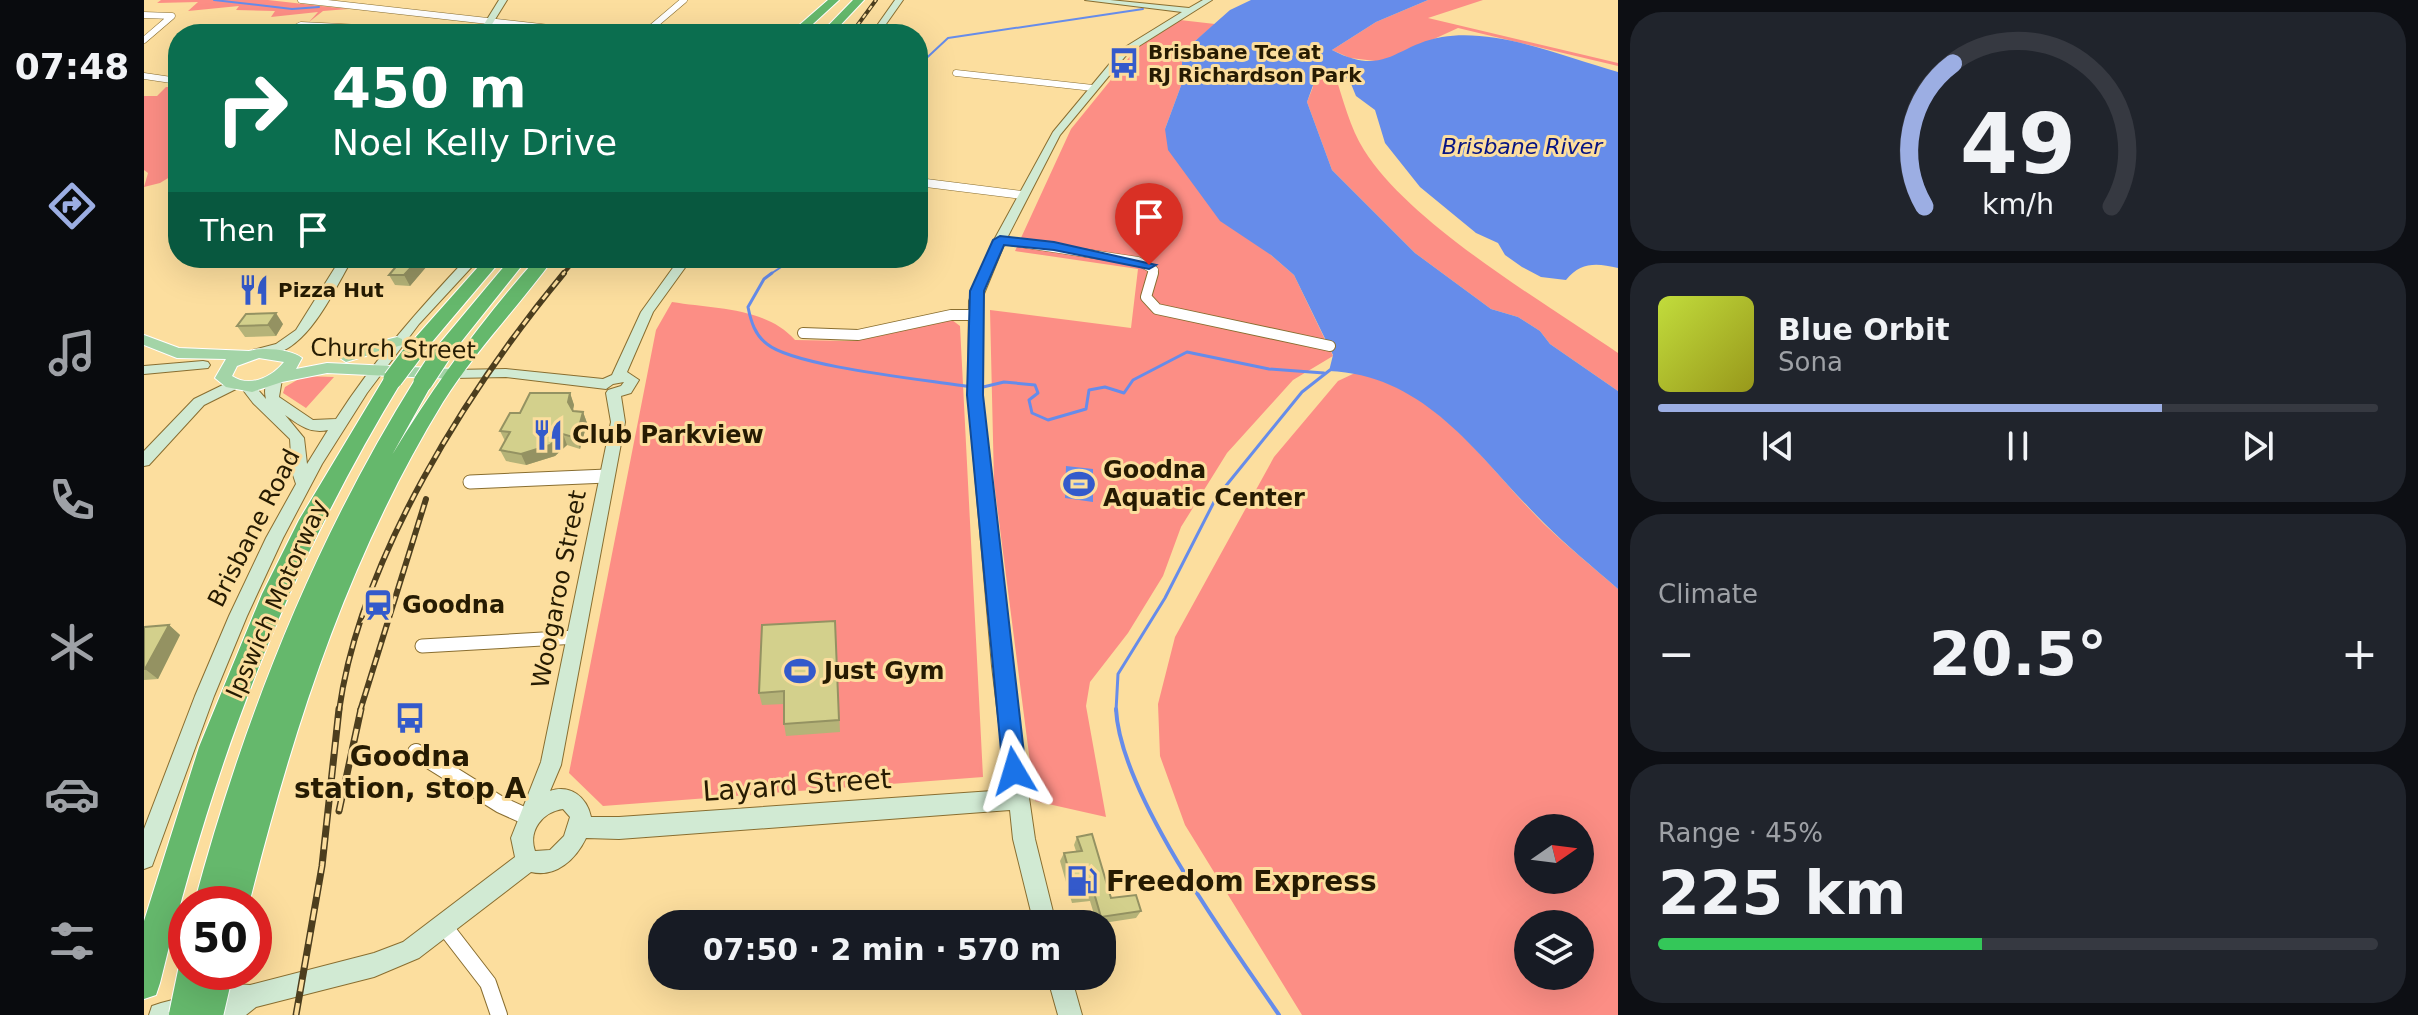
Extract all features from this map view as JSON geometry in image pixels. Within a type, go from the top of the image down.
[{"type":"highway","points":[[806,24],[834,0]]},
{"type":"highway","points":[[816,24],[841,0]]},
{"type":"highway","points":[[836,24],[859,0]]},
{"type":"highway","name":"Ipswich Motorway","points":[[145,979],[184,839],[259,630],[316,506],[385,369],[485,268]]},
{"type":"highway","name":"Ipswich Motorway","points":[[214,886],[249,761],[301,617],[363,483],[442,353],[512,268]]},
{"type":"highway","points":[[239,886],[273,764],[334,596],[380,499],[457,370],[500,309],[537,268]]},
{"type":"highway","points":[[184,1015],[189,990]]},
{"type":"highway","points":[[208,1015],[214,990]]},
{"type":"main road","points":[[490,22],[503,0]]},
{"type":"main road","points":[[882,24],[899,0]]},
{"type":"main road","points":[[1089,0],[1190,11]]},
{"type":"main road","points":[[1042,910],[1024,839],[1018,799],[974,385],[977,291],[1049,144],[1093,88],[1125,51],[1208,0]]},
{"type":"main road","points":[[144,461],[179,420],[207,395],[232,379],[253,354],[281,347],[301,333],[341,268]]},
{"type":"main road","points":[[339,423],[318,427],[308,424],[273,399],[271,392],[350,268]]},
{"type":"main road","points":[[346,357],[358,351],[406,346],[418,314],[464,268]]},
{"type":"main road","name":"Woogaroo Street","points":[[533,813],[551,765],[577,637],[618,422],[619,384],[647,312],[679,268]]},
{"type":"main road","name":"Church Street","points":[[144,340],[177,353],[346,357],[385,369]]},
{"type":"main road","points":[[144,347],[173,361],[203,365],[232,379],[295,434],[301,453],[299,477],[303,483]]},
{"type":"main road","points":[[144,370],[203,365]]},
{"type":"main road","name":"Church Street","points":[[232,379],[278,378],[309,369],[385,369],[506,373],[619,384]]},
{"type":"main road","name":"Brisbane Road","points":[[144,858],[214,672],[303,483],[339,423],[385,369]]},
{"type":"main road","points":[[551,765],[563,798]]},
{"type":"main road","points":[[563,798],[577,805],[580,827],[557,858],[540,863],[528,860],[521,842],[533,813],[546,801],[563,798]]},
{"type":"main road","name":"Layard Street","points":[[580,827],[633,827],[1018,799]]},
{"type":"main road","points":[[161,1015],[234,996],[250,997],[393,958],[444,926],[528,860]]},
{"type":"main road","points":[[1063,990],[1070,1015]]},
{"type":"main road","points":[[226,1015],[250,997]]},
{"type":"street","points":[[301,0],[509,24]]},
{"type":"street","points":[[656,24],[684,0]]},
{"type":"street","points":[[367,24],[380,9]]},
{"type":"street","points":[[144,15],[172,16],[144,40]]},
{"type":"street","points":[[956,73],[1093,88]]},
{"type":"street","points":[[144,76],[168,80]]},
{"type":"street","points":[[928,183],[1022,195]]},
{"type":"street","points":[[1000,240],[1138,261],[1154,270],[1146,297],[1157,309],[1330,346]]},
{"type":"street","points":[[803,333],[858,335],[954,314],[974,315]]},
{"type":"street","points":[[470,482],[607,476]]},
{"type":"street","points":[[422,646],[577,637]]},
{"type":"street","points":[[416,752],[501,805],[533,813]]},
{"type":"street","points":[[444,926],[488,983],[499,1015]]},
{"type":"shaded area","points":[[161,0],[268,0],[348,9],[323,11],[309,22],[318,12],[271,17],[275,11],[236,10],[239,6],[188,11],[198,2],[157,3]]},
{"type":"shaded area","points":[[1428,0],[1483,0],[1428,18],[1618,63],[1618,66],[1458,28],[1384,62],[1350,58],[1332,50],[1376,22]]},
{"type":"shaded area","points":[[1180,20],[1215,24],[1195,41],[1182,60],[1182,83],[1165,129],[1271,255],[1294,275],[1333,356],[1293,380],[1227,453],[1181,527],[1163,576],[1128,633],[1090,682],[1086,706],[1106,817],[1035,801],[994,482],[990,310],[1131,328],[1138,269],[1015,251],[1071,129],[1136,49]]},
{"type":"shaded area","points":[[1311,73],[1335,75],[1364,150],[1385,178],[1413,206],[1481,260],[1618,353],[1618,391],[1550,344],[1540,331],[1518,317],[1491,309],[1415,253],[1332,170],[1307,102],[1313,87]]},
{"type":"shaded area","points":[[168,87],[168,178],[144,187],[148,173],[144,170],[144,96],[157,96]]},
{"type":"shaded area","points":[[672,302],[754,315],[783,329],[795,340],[855,341],[952,320],[960,326],[983,777],[603,806],[569,773],[656,330]]},
{"type":"shaded area","points":[[1355,373],[1385,382],[1437,413],[1481,455],[1544,524],[1618,589],[1618,1015],[1302,1015],[1185,825],[1160,756],[1158,704],[1175,637],[1274,457],[1338,381]]},
{"type":"shaded area","points":[[304,376],[334,377],[306,408],[283,393],[285,387]]},
{"type":"water","name":"Brisbane River","points":[[1251,0],[1428,0],[1376,22],[1332,50],[1365,61],[1390,57],[1426,41],[1463,35],[1508,40],[1618,72],[1618,268],[1589,265],[1566,280],[1541,277],[1522,267],[1505,255],[1498,243],[1476,233],[1420,187],[1385,143],[1375,110],[1356,96],[1349,79],[1312,73],[1316,77],[1307,102],[1332,170],[1415,253],[1491,309],[1518,317],[1540,331],[1550,344],[1618,391],[1618,589],[1553,532],[1474,448],[1424,404],[1396,388],[1364,376],[1329,371],[1333,355],[1294,275],[1271,255],[1220,221],[1168,150],[1165,129],[1182,83],[1182,60],[1195,41],[1230,10]]},
{"type":"water","name":"Goodna Aquatic Center","points":[[1066,466],[1093,469],[1093,502],[1065,498]]},
{"type":"building","points":[[395,268],[411,268],[404,275],[389,275]]},
{"type":"building","points":[[276,313],[268,325],[237,326],[246,314]]},
{"type":"building","name":"Club Parkview","points":[[530,393],[570,393],[568,402],[573,411],[583,412],[576,438],[563,434],[550,445],[521,454],[500,450],[510,432],[500,431],[510,413],[520,413]]},
{"type":"building","name":"Just Gym","points":[[835,621],[839,720],[784,724],[784,691],[759,693],[762,625]]},
{"type":"building","points":[[169,625],[145,669],[144,669],[144,627]]},
{"type":"building","name":"Freedom Express","points":[[1092,834],[1111,898],[1136,895],[1141,911],[1116,915],[1116,910],[1099,910],[1094,893],[1076,896],[1064,853],[1082,851],[1077,837]]},
{"type":"waterway","points":[[214,0],[292,9],[319,7]]},
{"type":"waterway","points":[[928,57],[948,38],[1143,9]]},
{"type":"waterway","points":[[772,273],[780,268]]},
{"type":"waterway","points":[[772,273],[764,279],[748,307],[754,328],[767,344],[782,352],[833,366],[971,387]]},
{"type":"waterway","points":[[979,388],[1004,382],[1035,385],[1038,393],[1029,400],[1032,413],[1048,420],[1086,409],[1089,390],[1105,387],[1124,393],[1133,380],[1187,352],[1269,369],[1324,373]]},
{"type":"waterway","points":[[1116,709],[1118,674],[1165,598],[1216,498],[1302,392],[1330,370]]},
{"type":"waterway","points":[[1116,709],[1122,744],[1156,824],[1207,909],[1279,1015]]},
{"type":"railway","points":[[858,24],[876,0]]},
{"type":"railway","points":[[562,275],[568,268]]},
{"type":"railway","points":[[339,711],[351,653],[369,595],[423,479],[491,369],[564,273]]},
{"type":"railway","points":[[360,711],[426,499]]},
{"type":"railway","points":[[296,1015],[322,866],[339,709]]},
{"type":"railway","points":[[339,811],[361,709]]},
{"type":"place","name":"Brisbane Tce at RJ Richardson Park","points":[[1124,63]]},
{"type":"place","name":"Pizza Hut","points":[[254,290]]},
{"type":"place","name":"Club Parkview","points":[[548,435]]},
{"type":"place","name":"Goodna Aquatic Center","points":[[1079,484]]},
{"type":"place","name":"Goodna","points":[[378,605]]},
{"type":"place","name":"Just Gym","points":[[800,671]]},
{"type":"place","name":"Goodna station, stop A","points":[[410,718]]},
{"type":"place","name":"Freedom Express","points":[[1082,881]]},
{"type":"route","points":[[1014,771],[984,506],[975,395],[974,315],[977,291],[1000,240],[1054,246],[1149,265]]}]
